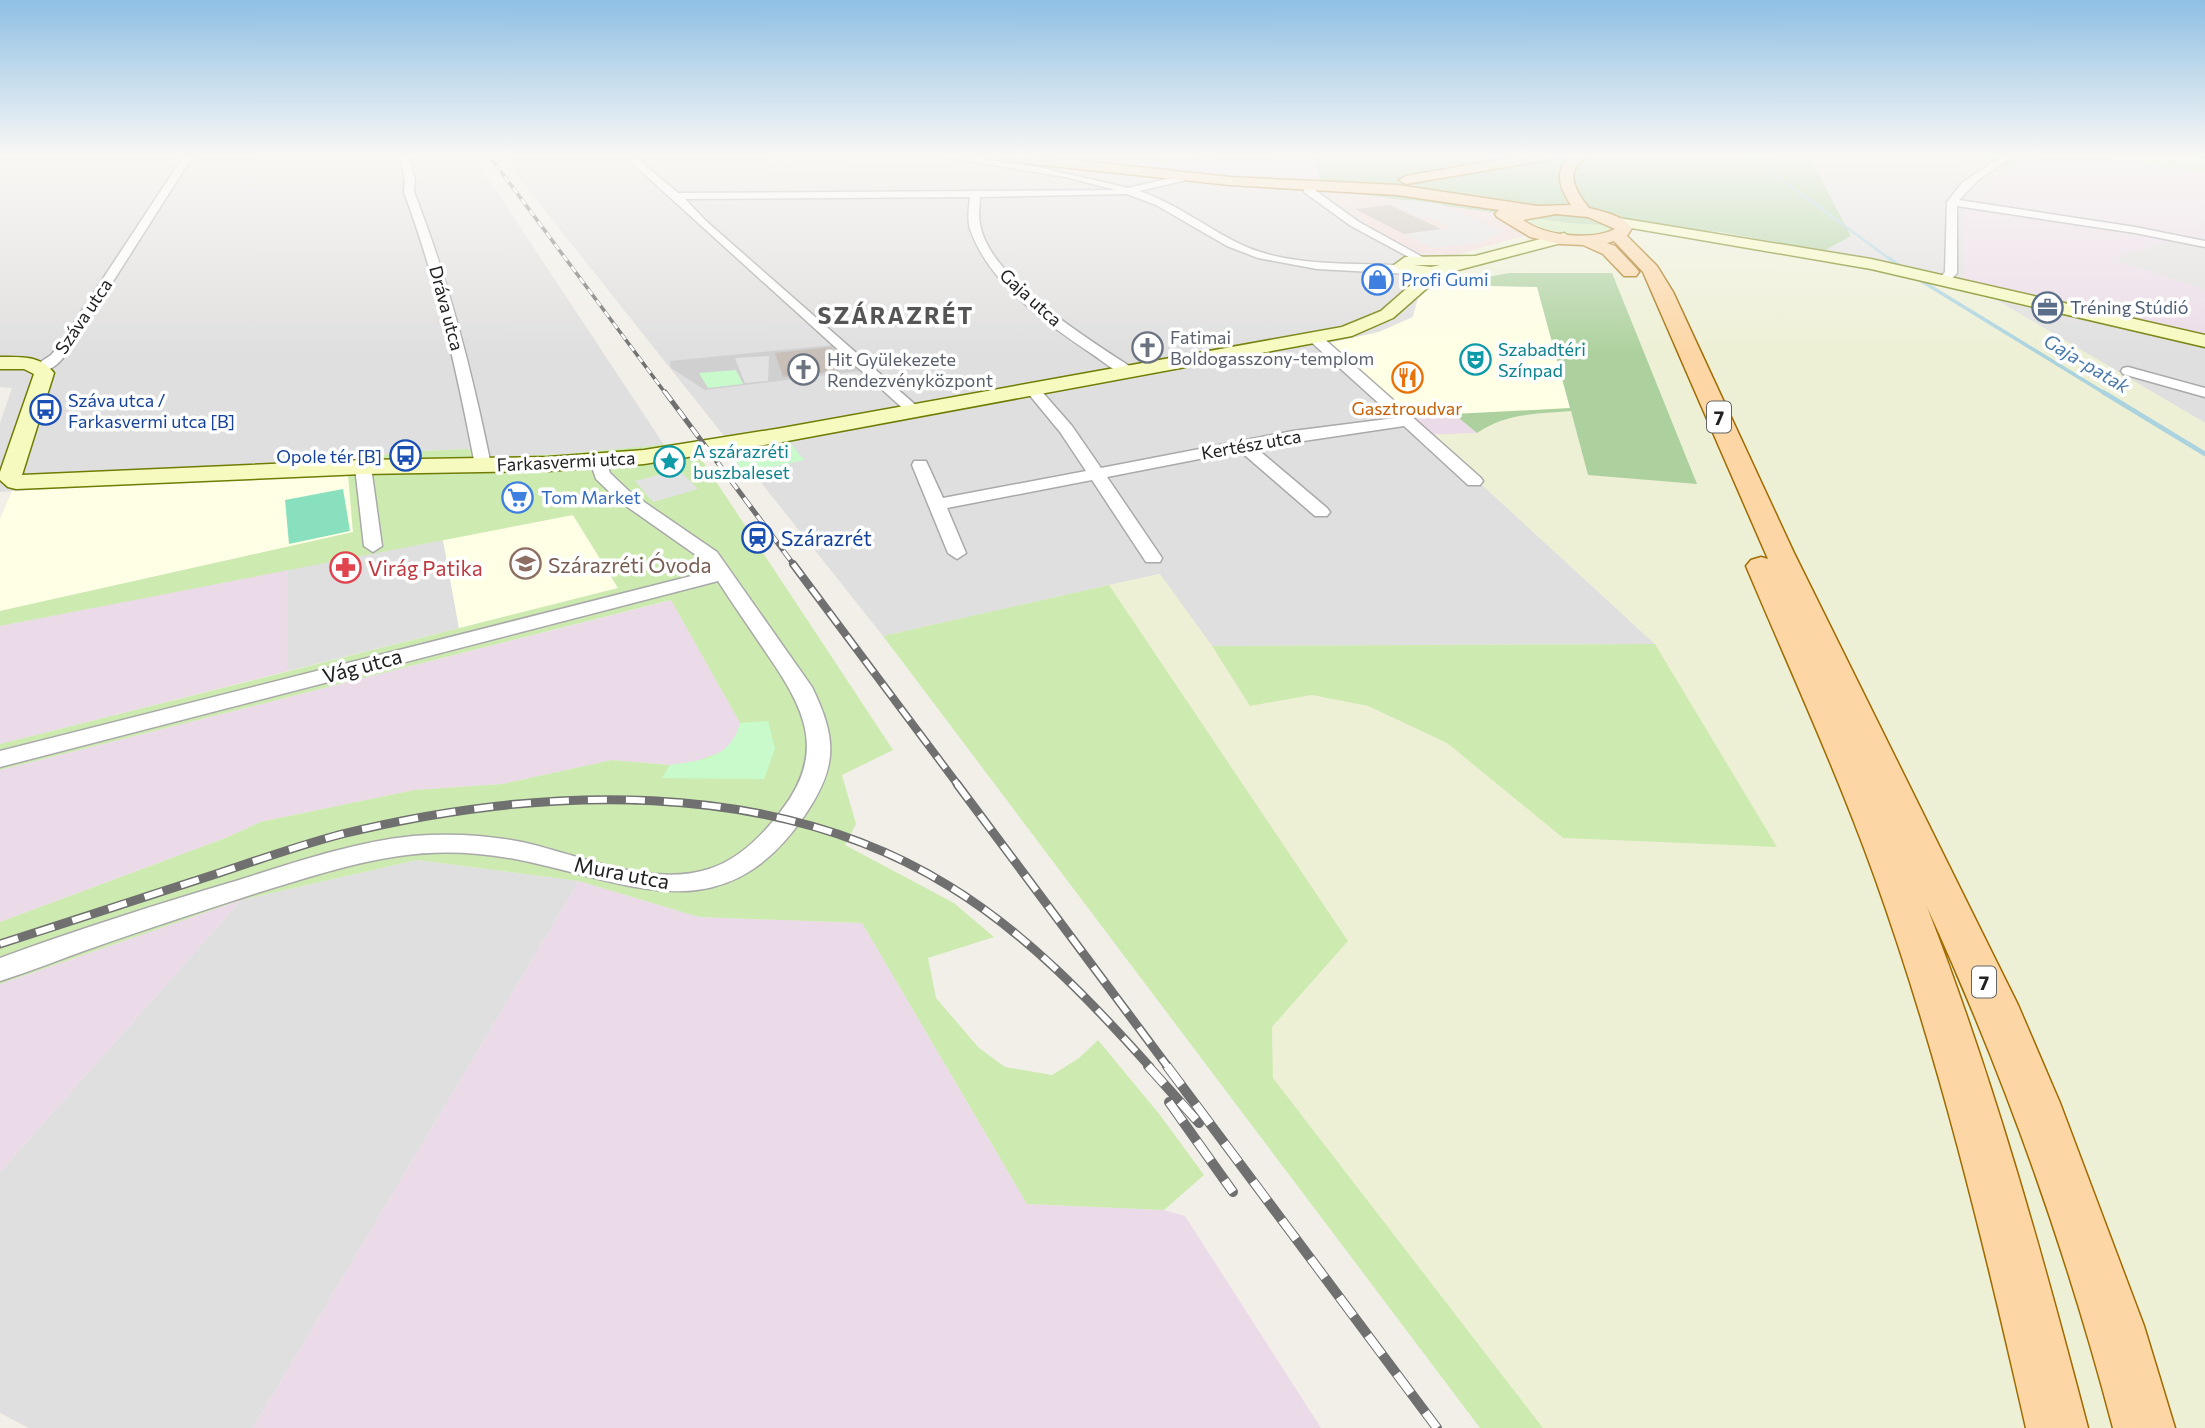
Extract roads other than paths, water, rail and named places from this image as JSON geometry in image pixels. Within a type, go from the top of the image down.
[{"type":"main road","points":[[1513,221],[1522,224]]},
{"type":"main road","name":"7","points":[[1522,224],[1527,221]]},
{"type":"main road","name":"7","points":[[1601,221],[1619,230],[1642,280],[1853,774],[1911,921],[1963,1077],[2024,1292],[2057,1428]]},
{"type":"main road","name":"7","points":[[1522,224],[1564,238],[1582,239],[1619,230]]},
{"type":"main road","name":"7","points":[[1582,239],[1609,250],[1642,280],[1780,554],[1995,1005],[2035,1103],[2115,1326],[2144,1428]]},
{"type":"street","name":"Száva utca","points":[[41,368],[56,358],[63,349],[147,221]]},
{"type":"street","name":"Dráva utca","points":[[421,221],[434,255],[465,374],[483,465]]},
{"type":"street","points":[[701,221],[914,411]]},
{"type":"street","name":"Gaja utca","points":[[976,221],[976,229],[1001,273],[1071,333],[1129,372]]},
{"type":"street","points":[[1190,221],[1227,242],[1254,253],[1300,264],[1346,268],[1418,266],[1472,260],[1564,238]]},
{"type":"street","points":[[1350,221],[1418,266]]},
{"type":"street","points":[[1940,278],[1951,273],[1950,221]]},
{"type":"street","points":[[2064,221],[2205,244]]},
{"type":"street","points":[[1510,250],[1530,234],[1522,224]]},
{"type":"street","points":[[1619,230],[1727,239],[1871,264],[2205,341]]},
{"type":"street","name":"Farkasvermi utca","points":[[41,368],[44,373],[10,477],[16,482],[363,467],[598,461],[676,453],[1316,339],[1383,320],[1418,266]]},
{"type":"street","points":[[1316,339],[1474,481]]},
{"type":"street","points":[[0,363],[32,364],[41,368]]},
{"type":"street","points":[[2128,371],[2205,393]]},
{"type":"street","points":[[1032,389],[1057,416],[1153,558]]},
{"type":"street","name":"Kertész utca","points":[[937,504],[1243,445],[1406,421]]},
{"type":"street","points":[[1243,445],[1321,512]]},
{"type":"street","name":"Mura utca","points":[[0,970],[117,927],[308,868],[401,847],[485,845],[666,883],[690,883],[725,874],[765,846],[789,820],[813,783],[821,753],[817,722],[801,687],[724,574],[699,546],[625,497],[602,475],[598,461]]},
{"type":"street","points":[[920,465],[957,553]]},
{"type":"street","points":[[363,467],[373,546]]},
{"type":"street","name":"Vág utca","points":[[0,759],[724,574]]},
{"type":"waterway","name":"Gaja-patak","points":[[1838,221],[1891,260]]},
{"type":"waterway","name":"Gaja-patak","points":[[1889,258],[1904,269]]},
{"type":"waterway","name":"Gaja-patak","points":[[1915,277],[2106,394]]},
{"type":"waterway","name":"Gaja-patak","points":[[2103,392],[2205,454]]},
{"type":"railway","points":[[537,221],[666,394]]},
{"type":"railway","points":[[665,392],[794,565]]},
{"type":"railway","points":[[793,564],[958,785]]},
{"type":"railway","points":[[957,784],[1168,1067]]},
{"type":"railway","points":[[0,944],[310,843],[417,818],[495,806],[574,800],[653,801],[731,809],[807,825],[880,850],[949,886],[1031,946],[1104,1017],[1150,1067]]},
{"type":"railway","points":[[1148,1066],[1199,1123]]},
{"type":"railway","points":[[1167,1066],[1437,1428]]},
{"type":"railway","points":[[1169,1102],[1233,1192]]},
{"type":"place","name":"Profi Gumi","points":[[1378,279]]},
{"type":"place","name":"Tréning Stúdió","points":[[2047,307]]},
{"type":"place","name":"Fatimai Boldogasszony-templom","points":[[1147,347]]},
{"type":"place","name":"Szabadtéri Színpad","points":[[1475,359]]},
{"type":"place","name":"Hit Gyülekezete Rendezvényközpont","points":[[804,369]]},
{"type":"place","name":"Gasztroudvar","points":[[1407,378]]},
{"type":"place","name":"Száva utca / Farkasvermi utca [B]","points":[[45,410]]},
{"type":"place","name":"Opole tér [B]","points":[[405,456]]},
{"type":"place","name":"A szárazréti buszbaleset","points":[[670,461]]},
{"type":"place","name":"Tom Market","points":[[518,497]]},
{"type":"place","name":"Szárazrét","points":[[758,537]]},
{"type":"place","name":"Szárazréti Óvoda","points":[[525,564]]},
{"type":"place","name":"Virág Patika","points":[[345,567]]},
{"type":"district","name":"SZÁRAZRÉT","points":[[896,315]]}]
